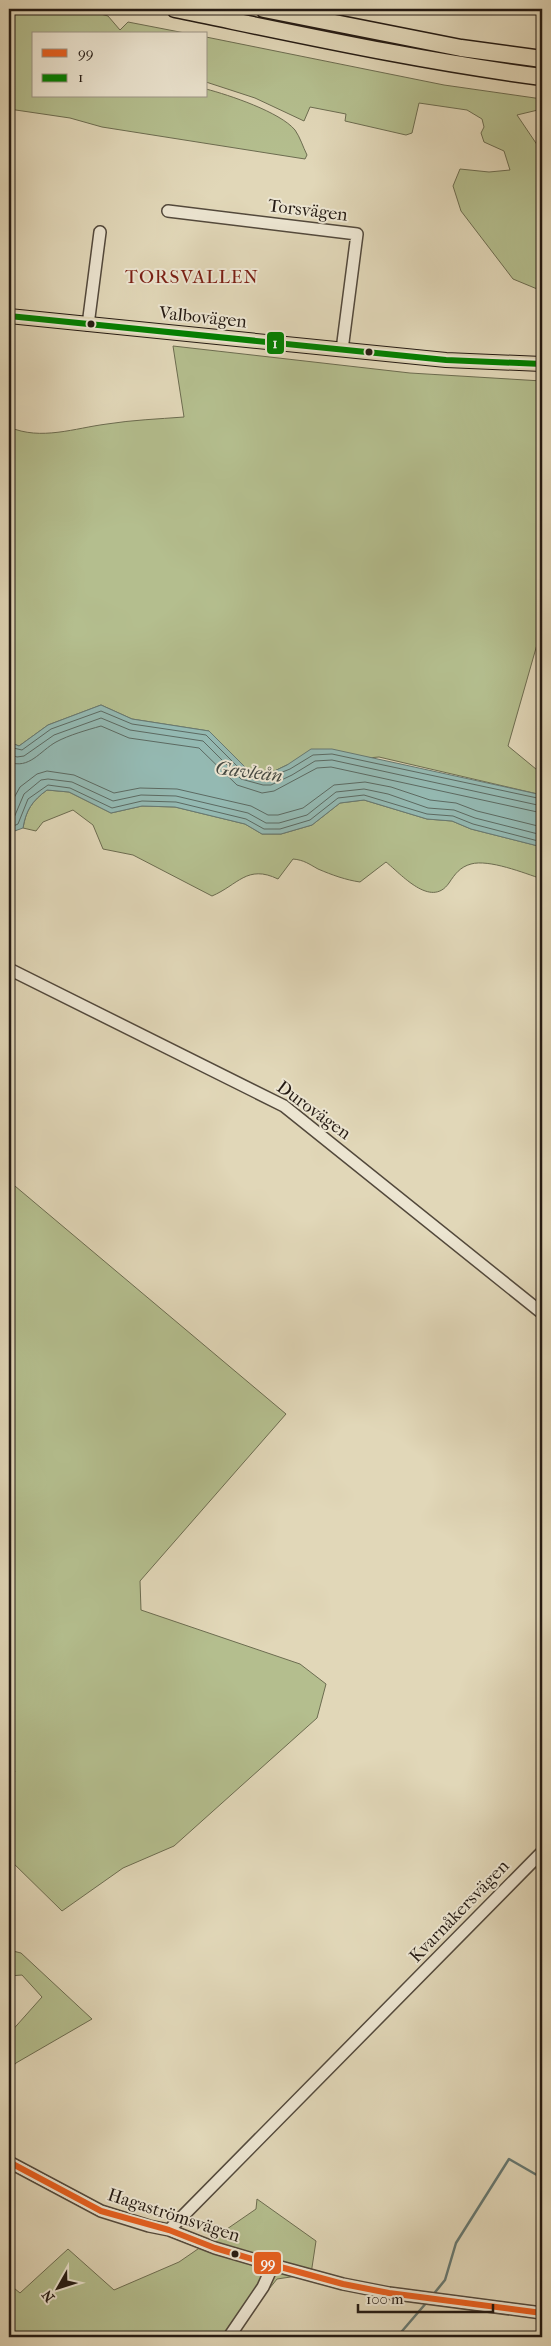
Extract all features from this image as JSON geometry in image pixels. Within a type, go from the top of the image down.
[{"type":"highway","points":[[175,9],[458,66],[542,76]]},
{"type":"highway","points":[[264,9],[443,45],[542,59]]},
{"type":"main road","name":"Valbovägen","points":[[9,316],[446,360],[542,364]]},
{"type":"street","name":"Torsvägen","points":[[168,211],[357,234],[342,350]]},
{"type":"street","points":[[88,325],[100,232]]},
{"type":"street","name":"Durovägen","points":[[9,968],[284,1106],[542,1313]]},
{"type":"street","name":"Kvarnåkersvägen","points":[[169,2230],[542,1852]]},
{"type":"street","name":"Hagaströmsvägen","points":[[9,2162],[101,2211],[149,2226],[169,2230],[215,2248],[273,2265],[343,2284],[389,2293],[442,2298],[542,2313]]},
{"type":"street","points":[[229,2337],[263,2287],[273,2265]]},
{"type":"green space","points":[[9,9],[82,9],[108,16],[120,30],[128,22],[180,32],[32,32],[32,98],[208,98],[208,90],[240,100],[288,123],[295,130],[307,155],[305,159],[102,127],[70,118],[9,109]]},
{"type":"green space","points":[[208,37],[444,85],[542,99],[542,109],[517,115],[542,152],[542,291],[513,279],[461,211],[453,186],[460,169],[489,172],[510,170],[504,151],[484,142],[481,133],[484,127],[482,119],[467,110],[419,103],[412,133],[406,135],[345,121],[346,114],[310,107],[304,121],[255,98],[208,83]]},
{"type":"green space","points":[[173,346],[410,373],[542,381],[542,627],[508,746],[542,774],[542,795],[379,757],[287,765],[266,775],[247,769],[209,731],[132,719],[101,705],[48,725],[19,746],[9,742],[9,427],[33,433],[46,433],[126,422],[184,417]]},
{"type":"green space","points":[[47,790],[69,792],[111,813],[142,806],[175,807],[245,824],[262,834],[281,834],[312,825],[340,803],[364,800],[427,819],[452,821],[471,829],[542,847],[542,879],[506,867],[478,863],[464,867],[458,871],[442,890],[434,892],[416,887],[386,862],[360,882],[334,875],[303,861],[293,859],[278,879],[267,875],[250,875],[212,896],[133,855],[103,849],[93,825],[73,810],[43,822],[36,831],[23,828],[31,806]]},
{"type":"green space","points":[[9,1181],[286,1414],[140,1581],[141,1610],[300,1664],[326,1684],[317,1718],[174,1846],[123,1868],[62,1911],[9,1859],[9,1783],[15,1771],[9,1766]]},
{"type":"green space","points":[[9,1950],[21,1953],[92,2019],[16,2063],[9,2071],[9,2034],[42,1997],[22,1975],[9,1976]]},
{"type":"green space","points":[[257,2199],[316,2241],[311,2274],[277,2279],[231,2337],[9,2337],[9,2284],[20,2293],[68,2249],[114,2290],[179,2262],[256,2209]]},
{"type":"water","name":"Gavleån","points":[[101,705],[132,719],[209,731],[247,769],[266,775],[287,765],[311,749],[332,749],[542,795],[542,847],[471,829],[452,821],[427,819],[364,800],[340,803],[312,825],[281,834],[262,834],[245,824],[175,807],[142,806],[111,813],[69,792],[47,790],[31,806],[23,828],[9,833],[9,742],[19,746],[48,725]]},
{"type":"waterway","points":[[432,2296],[445,2280],[456,2243],[509,2159],[542,2178]]},
{"type":"waterway","points":[[397,2337],[427,2302]]},
{"type":"transit line","name":"1","points":[[9,316],[446,360],[542,364]]},
{"type":"transit line","name":"99","points":[[9,2162],[101,2211],[169,2230],[215,2248],[273,2265],[343,2284],[389,2293],[542,2313]]},
{"type":"district","name":"TORSVALLEN","points":[[192,276]]}]
